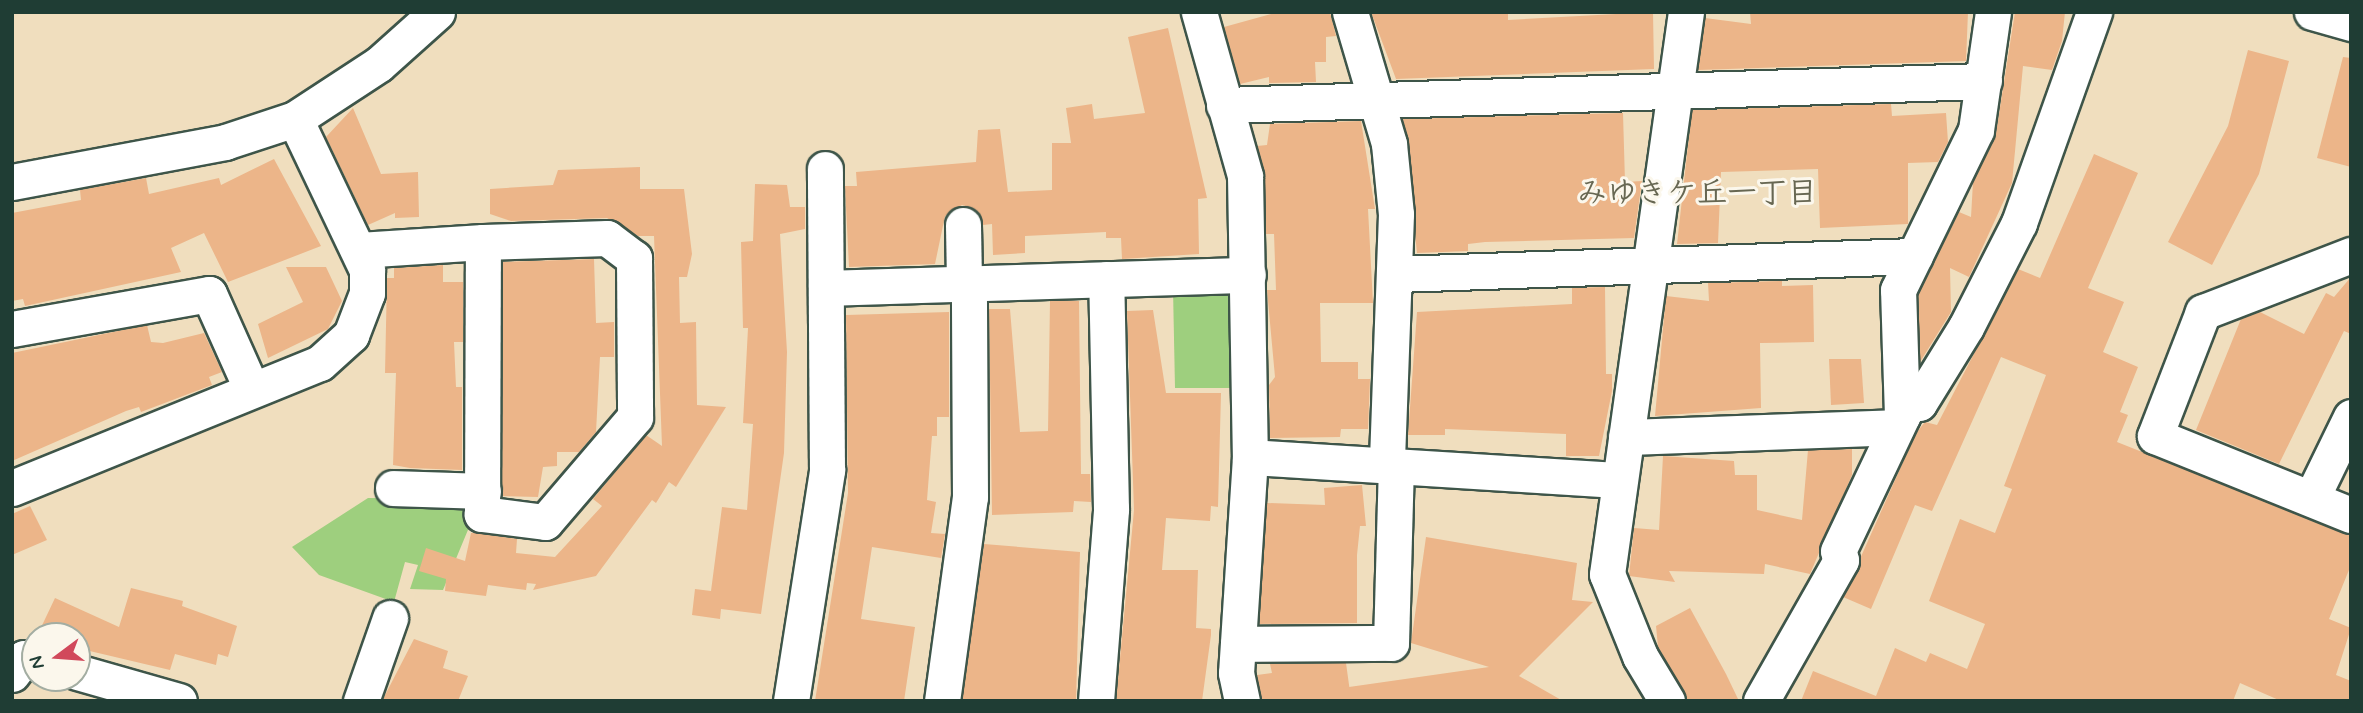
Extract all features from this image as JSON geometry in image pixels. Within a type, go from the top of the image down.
[{"type":"street","points":[[12,183],[225,142],[295,119],[379,64],[437,12]]},
{"type":"street","points":[[1199,12],[1245,176],[1250,457],[1238,644],[1241,701]]},
{"type":"street","points":[[1238,644],[1391,643],[1396,274],[1389,144],[1350,12]]},
{"type":"street","points":[[1667,701],[1640,656],[1607,574],[1686,12]]},
{"type":"street","points":[[1899,422],[1898,290],[1976,130],[1993,12]]},
{"type":"street","points":[[1761,701],[1841,560],[1838,551],[1899,422],[1909,404],[1919,403],[1966,327],[2019,223],[2094,12]]},
{"type":"street","points":[[2312,12],[2351,23]]},
{"type":"street","points":[[1224,105],[1984,80]]},
{"type":"street","points":[[12,488],[320,363],[351,335],[367,293],[359,250],[295,119]]},
{"type":"street","points":[[791,701],[827,471],[825,169]]},
{"type":"street","points":[[942,701],[970,497],[967,283],[963,225]]},
{"type":"street","points":[[359,250],[483,242],[607,238],[634,258],[635,417],[545,522],[482,514],[483,242]]},
{"type":"street","points":[[2351,255],[2203,312],[2155,436],[2312,497],[2351,515]]},
{"type":"street","points":[[1396,274],[1915,256]]},
{"type":"street","points":[[826,288],[1248,275]]},
{"type":"street","points":[[1096,701],[1111,509],[1106,279]]},
{"type":"street","points":[[12,329],[209,294],[253,390]]},
{"type":"street","points":[[2312,497],[2351,417]]},
{"type":"street","points":[[1626,438],[1899,422]]},
{"type":"street","points":[[1250,457],[1619,480]]},
{"type":"street","points":[[393,488],[483,491]]},
{"type":"street","points":[[361,701],[390,618]]},
{"type":"street","points":[[91,677],[179,701]]},
{"type":"green space","points":[[1224,288],[1236,300],[1236,388],[1175,388],[1173,289]]},
{"type":"green space","points":[[368,498],[472,499],[470,525],[443,590],[410,589],[418,565],[405,562],[394,602],[319,575],[292,547]]},
{"type":"building","points":[[1278,12],[1330,12],[1336,36],[1326,37],[1326,62],[1315,62],[1316,82],[1269,83],[1269,77],[1240,84],[1224,27]]},
{"type":"building","points":[[1371,12],[1508,12],[1508,20],[1653,12],[1654,69],[1396,79]]},
{"type":"building","points":[[1750,12],[1968,12],[1966,61],[1698,70],[1705,18],[1751,24]]},
{"type":"building","points":[[2015,12],[2065,12],[2062,41],[2052,70],[2023,66],[2012,183],[1969,277],[1950,268],[1951,312],[1920,362],[1918,294],[1959,212],[1971,217],[1973,182],[1996,133]]},
{"type":"building","points":[[1168,28],[1207,198],[1198,199],[1199,254],[1122,259],[1121,238],[1106,238],[1106,232],[1025,236],[1025,253],[993,255],[992,224],[983,225],[973,208],[962,205],[945,216],[935,264],[849,267],[845,186],[857,186],[856,172],[976,162],[978,130],[1000,129],[1008,192],[1052,190],[1052,143],[1071,143],[1066,108],[1092,104],[1094,119],[1145,113],[1128,37]]},
{"type":"building","points":[[2248,50],[2289,61],[2259,174],[2212,265],[2168,242],[2228,126]]},
{"type":"building","points":[[2343,57],[2351,58],[2351,167],[2317,158]]},
{"type":"building","points":[[1891,104],[1892,116],[1946,113],[1948,142],[1938,162],[1908,163],[1908,224],[1820,228],[1818,169],[1721,172],[1718,243],[1677,244],[1692,110]]},
{"type":"building","points":[[353,108],[381,174],[418,172],[419,217],[395,218],[395,213],[368,225],[326,137]]},
{"type":"building","points":[[1623,113],[1625,182],[1642,181],[1634,238],[1485,242],[1468,244],[1468,251],[1417,253],[1403,119]]},
{"type":"building","points":[[1361,121],[1375,209],[1368,209],[1373,303],[1320,303],[1321,362],[1358,362],[1358,379],[1370,379],[1368,429],[1341,429],[1340,437],[1270,438],[1269,385],[1275,377],[1267,290],[1276,290],[1274,234],[1266,234],[1257,146],[1267,145],[1270,124]]},
{"type":"building","points":[[2094,154],[2138,173],[2088,288],[2124,302],[2103,352],[2138,367],[2120,412],[2128,415],[2117,442],[2351,535],[2351,565],[2329,619],[2351,628],[2336,675],[2351,681],[2351,701],[2281,701],[2240,683],[2233,701],[1801,701],[1813,671],[1876,696],[1895,648],[1926,662],[1930,653],[1967,669],[1985,624],[1929,601],[1960,519],[1995,533],[2012,489],[2004,486],[2046,375],[2001,357],[1932,511],[1915,505],[1871,609],[1843,597],[1916,433],[1925,422],[1937,425],[2018,269],[2040,278]]},
{"type":"building","points":[[274,159],[321,246],[228,282],[204,233],[171,248],[181,272],[25,306],[23,299],[12,301],[12,213],[81,200],[80,190],[146,178],[149,194],[219,178],[221,185]]},
{"type":"building","points":[[640,167],[640,189],[684,189],[692,254],[687,277],[679,277],[680,323],[696,322],[697,405],[726,407],[676,487],[669,482],[656,503],[652,500],[596,576],[533,590],[536,584],[527,583],[526,590],[488,585],[486,596],[445,591],[446,579],[419,571],[426,548],[465,561],[471,533],[477,533],[517,539],[516,553],[555,557],[602,506],[593,499],[646,435],[662,446],[654,236],[638,236],[607,218],[511,221],[490,214],[490,189],[553,185],[558,170]]},
{"type":"building","points":[[755,184],[787,185],[790,207],[805,207],[805,229],[780,234],[787,352],[784,453],[761,614],[721,609],[720,619],[692,615],[695,589],[711,591],[722,507],[747,510],[753,424],[743,423],[748,328],[743,328],[741,242],[753,241]]},
{"type":"building","points":[[594,259],[596,323],[614,322],[614,357],[600,357],[596,432],[579,452],[557,452],[557,466],[543,467],[538,497],[502,496],[503,262]]},
{"type":"building","points":[[443,265],[443,282],[463,282],[463,342],[454,342],[456,387],[462,387],[462,470],[393,465],[396,373],[385,373],[387,278],[394,278],[394,268]]},
{"type":"building","points":[[286,267],[326,267],[342,301],[328,329],[268,358],[258,324],[303,302]]},
{"type":"building","points":[[2351,277],[2351,334],[2344,331],[2279,464],[2196,430],[2241,319],[2260,312],[2304,334],[2326,293],[2334,297]]},
{"type":"building","points":[[1782,281],[1782,286],[1813,285],[1814,342],[1760,343],[1761,408],[1655,416],[1666,296],[1709,301],[1708,283]]},
{"type":"building","points":[[1605,287],[1606,374],[1612,374],[1612,391],[1599,456],[1566,456],[1566,434],[1445,429],[1445,435],[1408,435],[1417,312],[1572,304],[1572,288]]},
{"type":"building","points":[[1050,301],[1079,301],[1081,474],[1090,474],[1091,502],[1074,501],[1073,512],[992,515],[989,309],[1010,309],[1020,432],[1048,431]]},
{"type":"building","points":[[1153,310],[1166,393],[1221,393],[1218,507],[1211,506],[1210,521],[1166,518],[1162,570],[1198,570],[1196,628],[1211,629],[1202,701],[1116,701],[1134,510],[1127,311]]},
{"type":"building","points":[[949,312],[949,417],[937,417],[937,436],[932,436],[927,500],[936,502],[931,533],[945,534],[941,558],[872,547],[861,619],[915,627],[904,701],[815,701],[848,493],[846,315]]},
{"type":"building","points":[[147,325],[151,342],[163,343],[204,333],[222,372],[209,377],[212,385],[141,412],[139,407],[126,411],[12,461],[12,353]]},
{"type":"building","points":[[1829,359],[1861,359],[1864,403],[1831,405]]},
{"type":"building","points":[[1852,449],[1852,475],[1810,574],[1765,564],[1764,574],[1669,571],[1675,582],[1629,576],[1634,528],[1659,530],[1663,456],[1734,461],[1735,475],[1757,475],[1757,510],[1802,520],[1808,450]]},
{"type":"building","points":[[1362,485],[1366,526],[1360,526],[1357,555],[1357,623],[1259,624],[1267,503],[1325,505],[1324,488]]},
{"type":"building","points":[[30,506],[47,540],[12,555],[12,514]]},
{"type":"building","points":[[1426,537],[1577,563],[1572,600],[1593,602],[1519,676],[1563,701],[1262,701],[1257,675],[1272,673],[1270,664],[1346,663],[1349,687],[1489,667],[1411,643]]},
{"type":"building","points":[[984,544],[1080,552],[1076,701],[962,701]]},
{"type":"building","points":[[131,588],[183,601],[182,606],[237,626],[228,657],[218,654],[216,665],[175,654],[170,670],[91,651],[91,622],[44,622],[55,598],[119,627]]},
{"type":"building","points":[[1690,608],[1739,701],[1687,701],[1658,647],[1656,626]]},
{"type":"building","points":[[414,639],[448,651],[443,668],[468,676],[458,701],[382,701]]},
{"type":"district","name":"みゆきケ丘一丁目","points":[[1697,194]]}]
